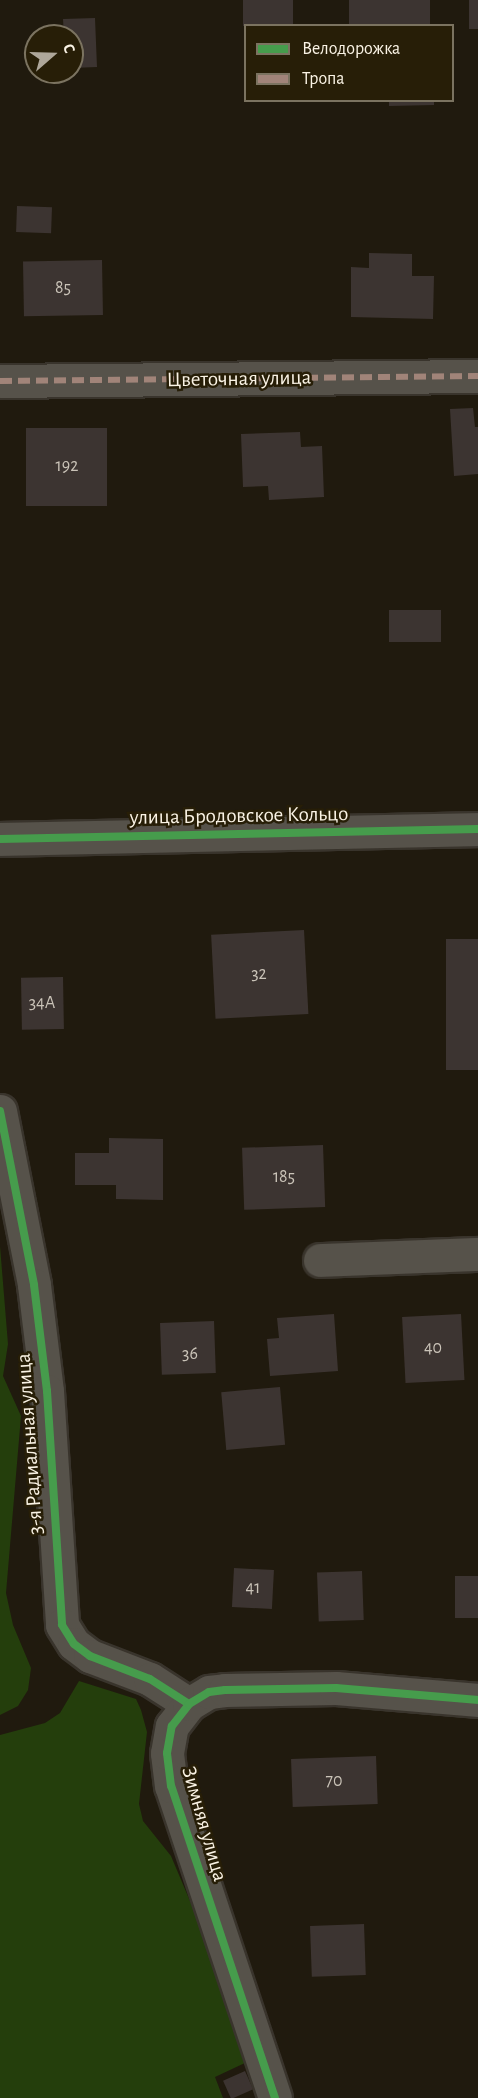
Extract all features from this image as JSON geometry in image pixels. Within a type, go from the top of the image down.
[{"type":"street","name":"Цветочная улица","points":[[0,381],[478,376]]},
{"type":"street","name":"улица Бродовское Кольцо","points":[[0,839],[478,829]]},
{"type":"street","name":"3-я Радиальная улица","points":[[0,1111],[34,1285],[47,1391],[62,1625],[74,1644],[90,1656],[157,1682],[189,1704]]},
{"type":"street","points":[[320,1260],[478,1254]]},
{"type":"street","points":[[189,1704],[209,1692],[225,1690],[336,1688],[478,1700]]},
{"type":"street","name":"Зимняя улица","points":[[189,1704],[167,1738],[171,1786],[276,2098]]},
{"type":"green space","points":[[0,1246],[8,1344],[3,1376],[21,1416],[6,1593],[13,1625],[31,1668],[28,1690],[18,1706],[0,1715]]},
{"type":"green space","points":[[79,1681],[136,1699],[141,1710],[147,1732],[139,1804],[143,1821],[171,1856],[198,1920],[247,2062],[215,2077],[223,2098],[0,2098],[0,1735],[45,1723],[60,1713]]},
{"type":"building","points":[[243,0],[293,0],[293,24],[244,24],[243,26]]},
{"type":"building","points":[[349,0],[430,0],[430,24],[349,24]]},
{"type":"building","points":[[469,0],[478,0],[478,29],[469,29]]},
{"type":"building","points":[[95,18],[97,67],[84,68],[84,24],[63,24],[63,19]]},
{"type":"building","points":[[389,102],[434,102],[434,105],[389,106]]},
{"type":"building","points":[[17,206],[52,207],[51,233],[16,232]]},
{"type":"building","points":[[369,253],[412,254],[412,276],[434,276],[433,319],[351,317],[351,267],[369,268]]},
{"type":"building","points":[[102,260],[103,315],[24,316],[23,261]]},
{"type":"building","points":[[473,408],[475,427],[478,427],[478,474],[454,476],[450,409]]},
{"type":"building","points":[[26,428],[107,428],[107,506],[26,506]]},
{"type":"building","points":[[300,432],[301,447],[322,446],[324,497],[269,500],[268,486],[243,487],[241,434]]},
{"type":"building","points":[[389,610],[441,610],[441,642],[389,642]]},
{"type":"building","points":[[304,930],[308,1014],[216,1019],[211,935]]},
{"type":"building","points":[[446,939],[478,939],[478,1070],[446,1070]]},
{"type":"building","points":[[63,977],[64,1029],[22,1030],[21,978]]},
{"type":"building","points":[[109,1138],[163,1139],[163,1200],[116,1199],[116,1185],[75,1185],[75,1153],[109,1153]]},
{"type":"building","points":[[323,1145],[325,1207],[244,1210],[242,1148]]},
{"type":"building","points":[[334,1314],[338,1371],[270,1376],[267,1339],[279,1338],[277,1318]]},
{"type":"building","points":[[461,1314],[464,1380],[406,1383],[402,1317]]},
{"type":"building","points":[[214,1321],[216,1373],[162,1375],[160,1323]]},
{"type":"building","points":[[280,1387],[285,1445],[226,1450],[221,1392]]},
{"type":"building","points":[[234,1568],[274,1570],[272,1609],[232,1607]]},
{"type":"building","points":[[362,1571],[364,1620],[319,1622],[317,1573]]},
{"type":"building","points":[[455,1576],[478,1576],[478,1618],[455,1618]]},
{"type":"building","points":[[376,1756],[378,1804],[293,1807],[291,1759]]},
{"type":"building","points":[[364,1924],[366,1975],[312,1977],[310,1926]]},
{"type":"building","points":[[245,2071],[253,2089],[231,2098],[223,2081]]},
{"type":"marked path","points":[[0,381],[478,376]]},
{"type":"cycle path","points":[[0,839],[478,829]]},
{"type":"cycle path","points":[[0,1111],[34,1285],[47,1391],[62,1625],[74,1644],[90,1656],[150,1679],[189,1704]]},
{"type":"cycle path","points":[[275,2098],[171,1786],[167,1753],[172,1726],[189,1704],[209,1692],[225,1690],[336,1688],[478,1700]]}]
